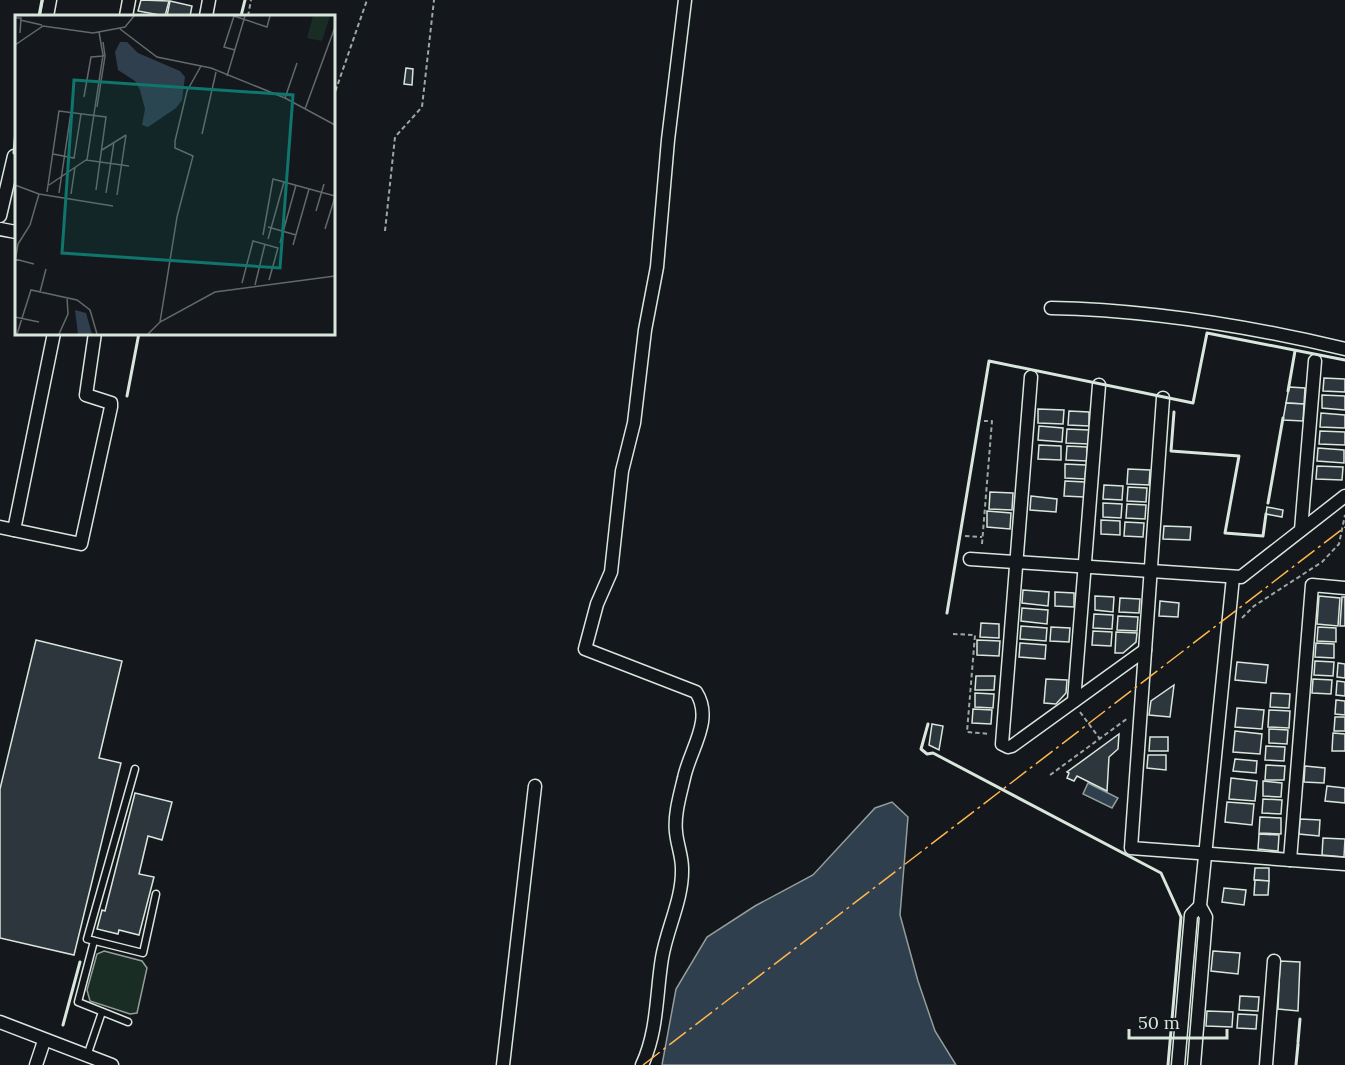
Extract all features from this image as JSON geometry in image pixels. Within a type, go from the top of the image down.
[{"type":"street","points":[[47,15],[50,0]]},
{"type":"street","points":[[126,15],[129,0]]},
{"type":"street","points":[[206,15],[209,0]]},
{"type":"street","points":[[642,1065],[652,1044],[662,955],[675,912],[682,869],[675,830],[685,771],[700,735],[703,702],[696,692],[585,649],[597,604],[611,572],[622,471],[634,423],[645,330],[657,267],[668,140],[685,0]]},
{"type":"street","points":[[0,216],[14,156]]},
{"type":"street","points":[[0,229],[15,232]]},
{"type":"street","points":[[1051,308],[1117,309],[1294,336],[1345,349]]},
{"type":"street","points":[[14,530],[54,334]]},
{"type":"street","points":[[0,527],[81,544],[111,407],[111,403],[86,394],[95,334]]},
{"type":"street","points":[[1301,530],[1315,361]]},
{"type":"street","points":[[1031,377],[1002,744],[1012,746],[1145,650]]},
{"type":"street","points":[[1073,702],[1099,385]]},
{"type":"street","points":[[1163,398],[1131,848],[1345,864]]},
{"type":"street","points":[[970,559],[1241,577],[1345,496]]},
{"type":"street","points":[[1194,1065],[1206,917],[1200,906],[1233,577]]},
{"type":"street","points":[[1290,860],[1312,585],[1345,588]]},
{"type":"street","points":[[503,1065],[535,786]]},
{"type":"street","points":[[1178,1065],[1191,915],[1200,906]]},
{"type":"street","points":[[1266,1065],[1274,961]]},
{"type":"street","points":[[0,1022],[44,1041],[112,1065]]},
{"type":"street","points":[[36,1065],[44,1041]]},
{"type":"lane","points":[[135,769],[87,939],[143,953],[156,894]]},
{"type":"lane","points":[[94,941],[78,1002],[128,1022]]},
{"type":"lane","points":[[87,1056],[102,1012]]},
{"type":"path","points":[[248,15],[251,0]]},
{"type":"path","points":[[334,96],[367,0]]},
{"type":"path","points":[[385,231],[395,137],[422,107],[434,0]]},
{"type":"path","points":[[982,544],[992,421],[984,421]]},
{"type":"path","points":[[1229,618],[1242,618],[1254,606],[1322,562],[1339,544],[1345,515]]},
{"type":"path","points":[[965,536],[982,537]]},
{"type":"path","points":[[953,634],[975,635],[967,732],[1002,735]]},
{"type":"path","points":[[1073,702],[1100,739]]},
{"type":"path","points":[[1050,775],[1140,710]]},
{"type":"green space","points":[[104,951],[142,961],[147,968],[137,1013],[130,1014],[90,1001],[87,990],[97,954]]},
{"type":"water","points":[[1088,783],[1118,798],[1112,808],[1083,794]]},
{"type":"water","points":[[892,802],[908,817],[900,915],[918,981],[935,1031],[956,1065],[662,1065],[676,989],[707,937],[755,906],[813,875],[875,808]]},
{"type":"building","points":[[141,0],[169,1],[165,15],[138,11]]},
{"type":"building","points":[[170,1],[192,6],[190,15],[167,15]]},
{"type":"building","points":[[406,68],[413,69],[412,85],[404,84]]},
{"type":"building","points":[[1324,378],[1345,379],[1345,392],[1323,391]]},
{"type":"building","points":[[1289,387],[1305,388],[1304,404],[1286,403]]},
{"type":"building","points":[[1322,395],[1345,396],[1345,410],[1322,408]]},
{"type":"building","points":[[1286,403],[1304,404],[1303,421],[1283,420]]},
{"type":"building","points":[[1038,409],[1064,410],[1063,424],[1038,423]]},
{"type":"building","points":[[1069,411],[1089,412],[1089,426],[1068,425]]},
{"type":"building","points":[[1321,413],[1345,415],[1345,428],[1320,427]]},
{"type":"building","points":[[1039,426],[1063,428],[1062,442],[1038,440]]},
{"type":"building","points":[[1067,429],[1089,430],[1088,444],[1066,443]]},
{"type":"building","points":[[1320,431],[1345,432],[1345,445],[1319,444]]},
{"type":"building","points":[[1039,445],[1061,446],[1061,460],[1038,459]]},
{"type":"building","points":[[1067,446],[1087,447],[1087,461],[1066,460]]},
{"type":"building","points":[[1318,448],[1344,450],[1344,463],[1317,461]]},
{"type":"building","points":[[1065,464],[1086,465],[1085,479],[1065,478]]},
{"type":"building","points":[[1317,466],[1343,467],[1342,480],[1316,479]]},
{"type":"building","points":[[1128,469],[1150,470],[1149,485],[1127,484]]},
{"type":"building","points":[[1065,481],[1085,482],[1084,497],[1064,496]]},
{"type":"building","points":[[1104,485],[1123,486],[1122,500],[1103,499]]},
{"type":"building","points":[[1128,487],[1147,488],[1146,502],[1127,501]]},
{"type":"building","points":[[990,492],[1013,493],[1012,510],[989,509]]},
{"type":"building","points":[[1031,496],[1057,499],[1056,512],[1030,510]]},
{"type":"building","points":[[1103,503],[1122,504],[1121,518],[1103,517]]},
{"type":"building","points":[[1127,504],[1146,505],[1145,519],[1126,518]]},
{"type":"building","points":[[1267,507],[1283,510],[1282,517],[1266,514]]},
{"type":"building","points":[[987,511],[1011,513],[1010,529],[987,527]]},
{"type":"building","points":[[1101,520],[1120,521],[1120,535],[1101,534]]},
{"type":"building","points":[[1125,522],[1144,523],[1143,537],[1124,536]]},
{"type":"building","points":[[1164,526],[1191,527],[1190,540],[1163,539]]},
{"type":"building","points":[[1023,590],[1049,592],[1048,606],[1022,603]]},
{"type":"building","points":[[1055,592],[1074,593],[1074,607],[1055,606]]},
{"type":"building","points":[[1095,596],[1114,597],[1113,612],[1095,610]]},
{"type":"building","points":[[1319,596],[1340,598],[1338,626],[1317,624]]},
{"type":"building","points":[[1342,597],[1345,597],[1345,626],[1340,626]]},
{"type":"building","points":[[1120,598],[1140,599],[1139,613],[1119,612]]},
{"type":"building","points":[[1160,601],[1179,603],[1178,617],[1159,616]]},
{"type":"building","points":[[1022,608],[1048,610],[1047,624],[1021,621]]},
{"type":"building","points":[[1094,614],[1113,615],[1112,629],[1093,628]]},
{"type":"building","points":[[1118,616],[1138,617],[1137,631],[1117,630]]},
{"type":"building","points":[[981,623],[999,624],[999,638],[980,637]]},
{"type":"building","points":[[1021,626],[1047,628],[1046,641],[1020,639]]},
{"type":"building","points":[[1051,627],[1070,628],[1069,642],[1050,641]]},
{"type":"building","points":[[1318,627],[1336,628],[1336,642],[1317,641]]},
{"type":"building","points":[[1093,631],[1112,632],[1111,646],[1092,645]]},
{"type":"building","points":[[1116,632],[1137,633],[1136,642],[1123,653],[1115,653]]},
{"type":"building","points":[[36,640],[122,661],[99,758],[121,763],[74,955],[0,938],[0,789]]},
{"type":"building","points":[[977,640],[1000,641],[999,656],[977,655]]},
{"type":"building","points":[[1020,643],[1046,645],[1045,659],[1019,657]]},
{"type":"building","points":[[1316,643],[1334,644],[1334,658],[1315,657]]},
{"type":"building","points":[[1315,661],[1334,662],[1333,676],[1314,675]]},
{"type":"building","points":[[1237,662],[1268,665],[1266,683],[1235,680]]},
{"type":"building","points":[[1338,663],[1345,664],[1345,678],[1337,677]]},
{"type":"building","points":[[976,676],[995,676],[994,690],[975,690]]},
{"type":"building","points":[[1046,679],[1067,680],[1066,693],[1056,704],[1044,703]]},
{"type":"building","points":[[1313,679],[1332,680],[1331,694],[1312,693]]},
{"type":"building","points":[[1337,681],[1345,682],[1345,696],[1336,695]]},
{"type":"building","points":[[1174,685],[1170,717],[1149,715],[1151,701]]},
{"type":"building","points":[[975,693],[994,694],[993,708],[975,707]]},
{"type":"building","points":[[1271,693],[1290,694],[1289,708],[1270,707]]},
{"type":"building","points":[[1336,700],[1345,701],[1345,715],[1335,714]]},
{"type":"building","points":[[1237,708],[1264,710],[1262,729],[1235,727]]},
{"type":"building","points":[[973,709],[992,710],[991,724],[972,723]]},
{"type":"building","points":[[1269,710],[1290,711],[1289,728],[1268,727]]},
{"type":"building","points":[[1335,717],[1345,717],[1345,731],[1334,731]]},
{"type":"building","points":[[932,724],[943,726],[939,750],[929,745]]},
{"type":"building","points":[[1269,729],[1288,730],[1287,744],[1269,743]]},
{"type":"building","points":[[1235,731],[1262,734],[1260,754],[1233,752]]},
{"type":"building","points":[[1333,733],[1345,734],[1345,751],[1332,751]]},
{"type":"building","points":[[1119,734],[1118,749],[1109,757],[1107,791],[1077,776],[1074,781],[1067,778],[1069,773],[1067,772]]},
{"type":"building","points":[[1150,737],[1168,737],[1168,751],[1149,751]]},
{"type":"building","points":[[1266,746],[1285,747],[1284,761],[1265,760]]},
{"type":"building","points":[[1148,755],[1166,755],[1166,770],[1147,768]]},
{"type":"building","points":[[1235,759],[1257,761],[1256,773],[1233,771]]},
{"type":"building","points":[[1266,765],[1285,766],[1284,780],[1265,780]]},
{"type":"building","points":[[1305,766],[1325,768],[1324,783],[1304,782]]},
{"type":"building","points":[[1231,778],[1257,781],[1255,801],[1229,799]]},
{"type":"building","points":[[1263,781],[1282,783],[1281,797],[1263,796]]},
{"type":"building","points":[[1327,786],[1345,788],[1345,803],[1325,801]]},
{"type":"building","points":[[135,793],[172,802],[162,840],[148,836],[139,874],[154,877],[139,935],[119,930],[118,934],[97,929],[102,910],[105,911]]},
{"type":"building","points":[[1263,799],[1282,800],[1281,814],[1262,813]]},
{"type":"building","points":[[1227,802],[1254,804],[1252,825],[1225,822]]},
{"type":"building","points":[[1260,817],[1281,818],[1281,834],[1259,833]]},
{"type":"building","points":[[1300,819],[1320,820],[1319,836],[1299,834]]},
{"type":"building","points":[[1259,834],[1279,835],[1278,851],[1258,849]]},
{"type":"building","points":[[1323,838],[1345,839],[1344,857],[1322,855]]},
{"type":"building","points":[[1255,868],[1269,868],[1269,881],[1254,880]]},
{"type":"building","points":[[1255,880],[1269,881],[1268,895],[1254,895]]},
{"type":"building","points":[[1224,888],[1246,890],[1244,905],[1222,902]]},
{"type":"building","points":[[1213,951],[1240,953],[1238,974],[1211,971]]},
{"type":"building","points":[[1280,961],[1300,962],[1298,1011],[1278,1009]]},
{"type":"building","points":[[1240,996],[1259,997],[1258,1011],[1239,1010]]},
{"type":"building","points":[[1207,1011],[1233,1012],[1232,1027],[1206,1026]]},
{"type":"building","points":[[1238,1014],[1257,1015],[1256,1029],[1237,1028]]},
{"type":"wall","points":[[39,15],[42,0]]},
{"type":"wall","points":[[241,15],[245,0]]},
{"type":"wall","points":[[14,153],[15,142]]},
{"type":"wall","points":[[947,613],[989,361],[1193,403],[1207,333],[1345,360]]},
{"type":"wall","points":[[127,396],[139,334]]},
{"type":"wall","points":[[1288,391],[1295,351]]},
{"type":"wall","points":[[1174,412],[1171,451],[1239,456],[1225,533],[1263,536],[1266,514]]},
{"type":"wall","points":[[1268,503],[1283,418]]},
{"type":"wall","points":[[928,724],[921,749],[927,754],[933,753],[1161,873],[1181,917],[1168,1065]]},
{"type":"wall","points":[[63,1025],[80,962]]},
{"type":"wall","points":[[1298,1042],[1300,1019]]},
{"type":"wall","points":[[1296,1065],[1298,1044]]},
{"type":"power","points":[[643,1065],[1345,527]]}]
